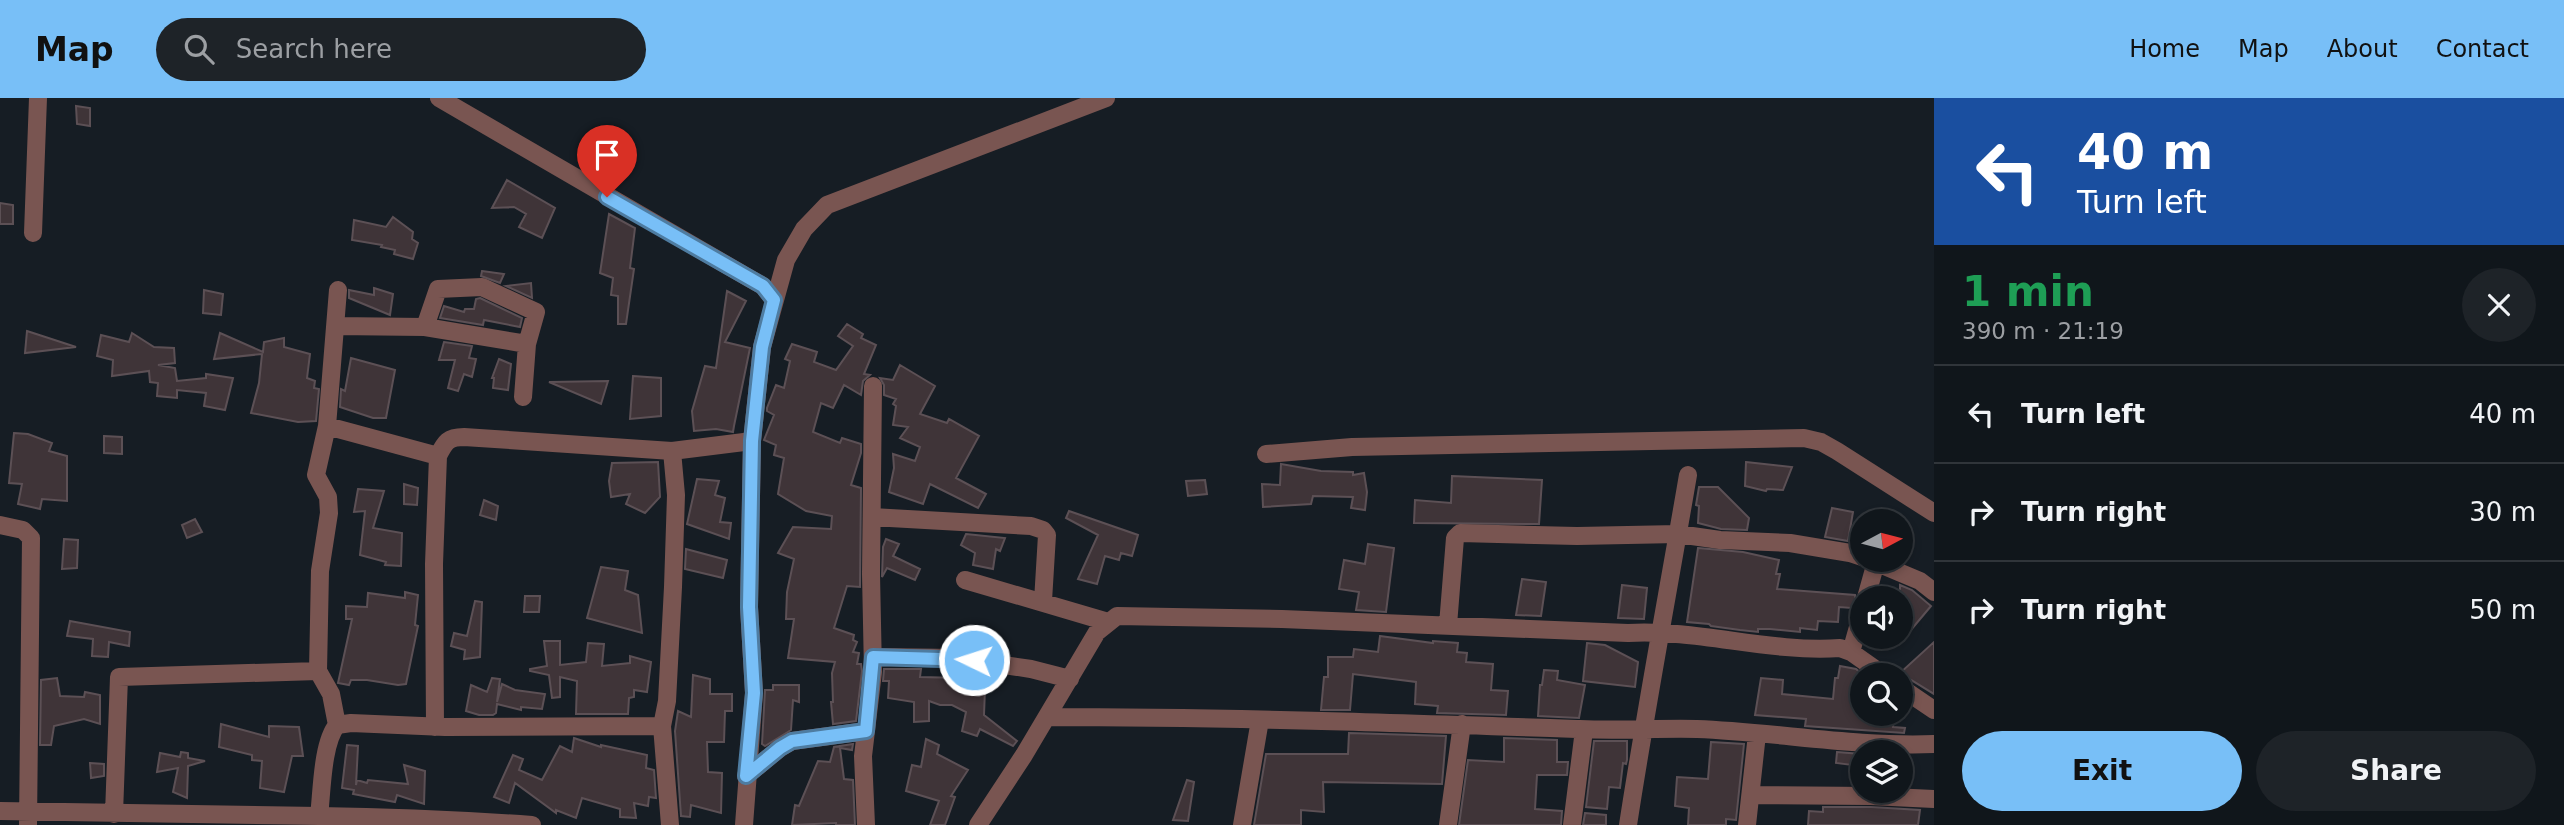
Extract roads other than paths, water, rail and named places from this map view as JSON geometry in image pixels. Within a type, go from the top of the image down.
[{"type":"street","points":[[33,233],[38,98]]},
{"type":"street","points":[[439,98],[763,286],[774,300]]},
{"type":"street","points":[[744,825],[754,693],[749,607],[752,441],[762,347],[786,260],[803,229],[827,205],[1107,98]]},
{"type":"street","points":[[425,327],[438,289],[482,287],[536,312],[527,344],[523,397]]},
{"type":"street","points":[[337,725],[331,694],[318,671],[320,571],[329,513],[328,497],[316,475],[327,426],[338,290]]},
{"type":"street","points":[[335,326],[425,327],[527,344]]},
{"type":"street","points":[[866,825],[863,755],[873,657],[873,386]]},
{"type":"street","points":[[327,426],[438,456]]},
{"type":"street","points":[[435,727],[434,564],[438,456],[445,442],[452,437],[464,437],[672,451],[752,441]]},
{"type":"street","points":[[1266,454],[1352,447],[1804,438],[1837,450],[1934,513]]},
{"type":"street","points":[[670,825],[662,726],[667,701],[673,587],[676,495],[672,451]]},
{"type":"street","points":[[1628,825],[1688,475]]},
{"type":"street","points":[[872,517],[1031,526],[1042,530],[1047,535],[1043,601]]},
{"type":"street","points":[[0,525],[23,530],[31,538],[28,818]]},
{"type":"street","points":[[1448,625],[1455,538],[1460,533],[1577,536],[1678,534],[1720,540],[1790,543],[1850,553]]},
{"type":"street","points":[[1898,572],[1920,581],[1934,592]]},
{"type":"street","points":[[965,580],[1108,622]]},
{"type":"street","points":[[978,825],[1097,632],[1117,616],[1629,633],[1662,631],[1761,644],[1840,648],[1867,663]]},
{"type":"street","points":[[873,657],[958,658],[1018,667],[1070,679]]},
{"type":"street","points":[[114,814],[119,677],[318,671]]},
{"type":"street","points":[[1913,696],[1934,710]]},
{"type":"street","points":[[1047,717],[1196,716],[1584,730],[1643,728],[1757,734],[1850,745]]},
{"type":"street","points":[[1242,825],[1260,720]]},
{"type":"street","points":[[1448,825],[1462,724]]},
{"type":"street","points":[[319,821],[327,751],[331,732],[337,725],[662,726]]},
{"type":"street","points":[[1572,825],[1584,730]]},
{"type":"street","points":[[746,776],[792,741],[866,731]]},
{"type":"street","points":[[1747,825],[1757,734]]},
{"type":"street","points":[[1913,745],[1934,744]]},
{"type":"street","points":[[1751,795],[1850,794]]},
{"type":"street","points":[[1913,797],[1934,799]]},
{"type":"street","points":[[0,811],[28,818],[114,814],[133,819],[319,821],[397,816],[451,822],[532,825]]}]
